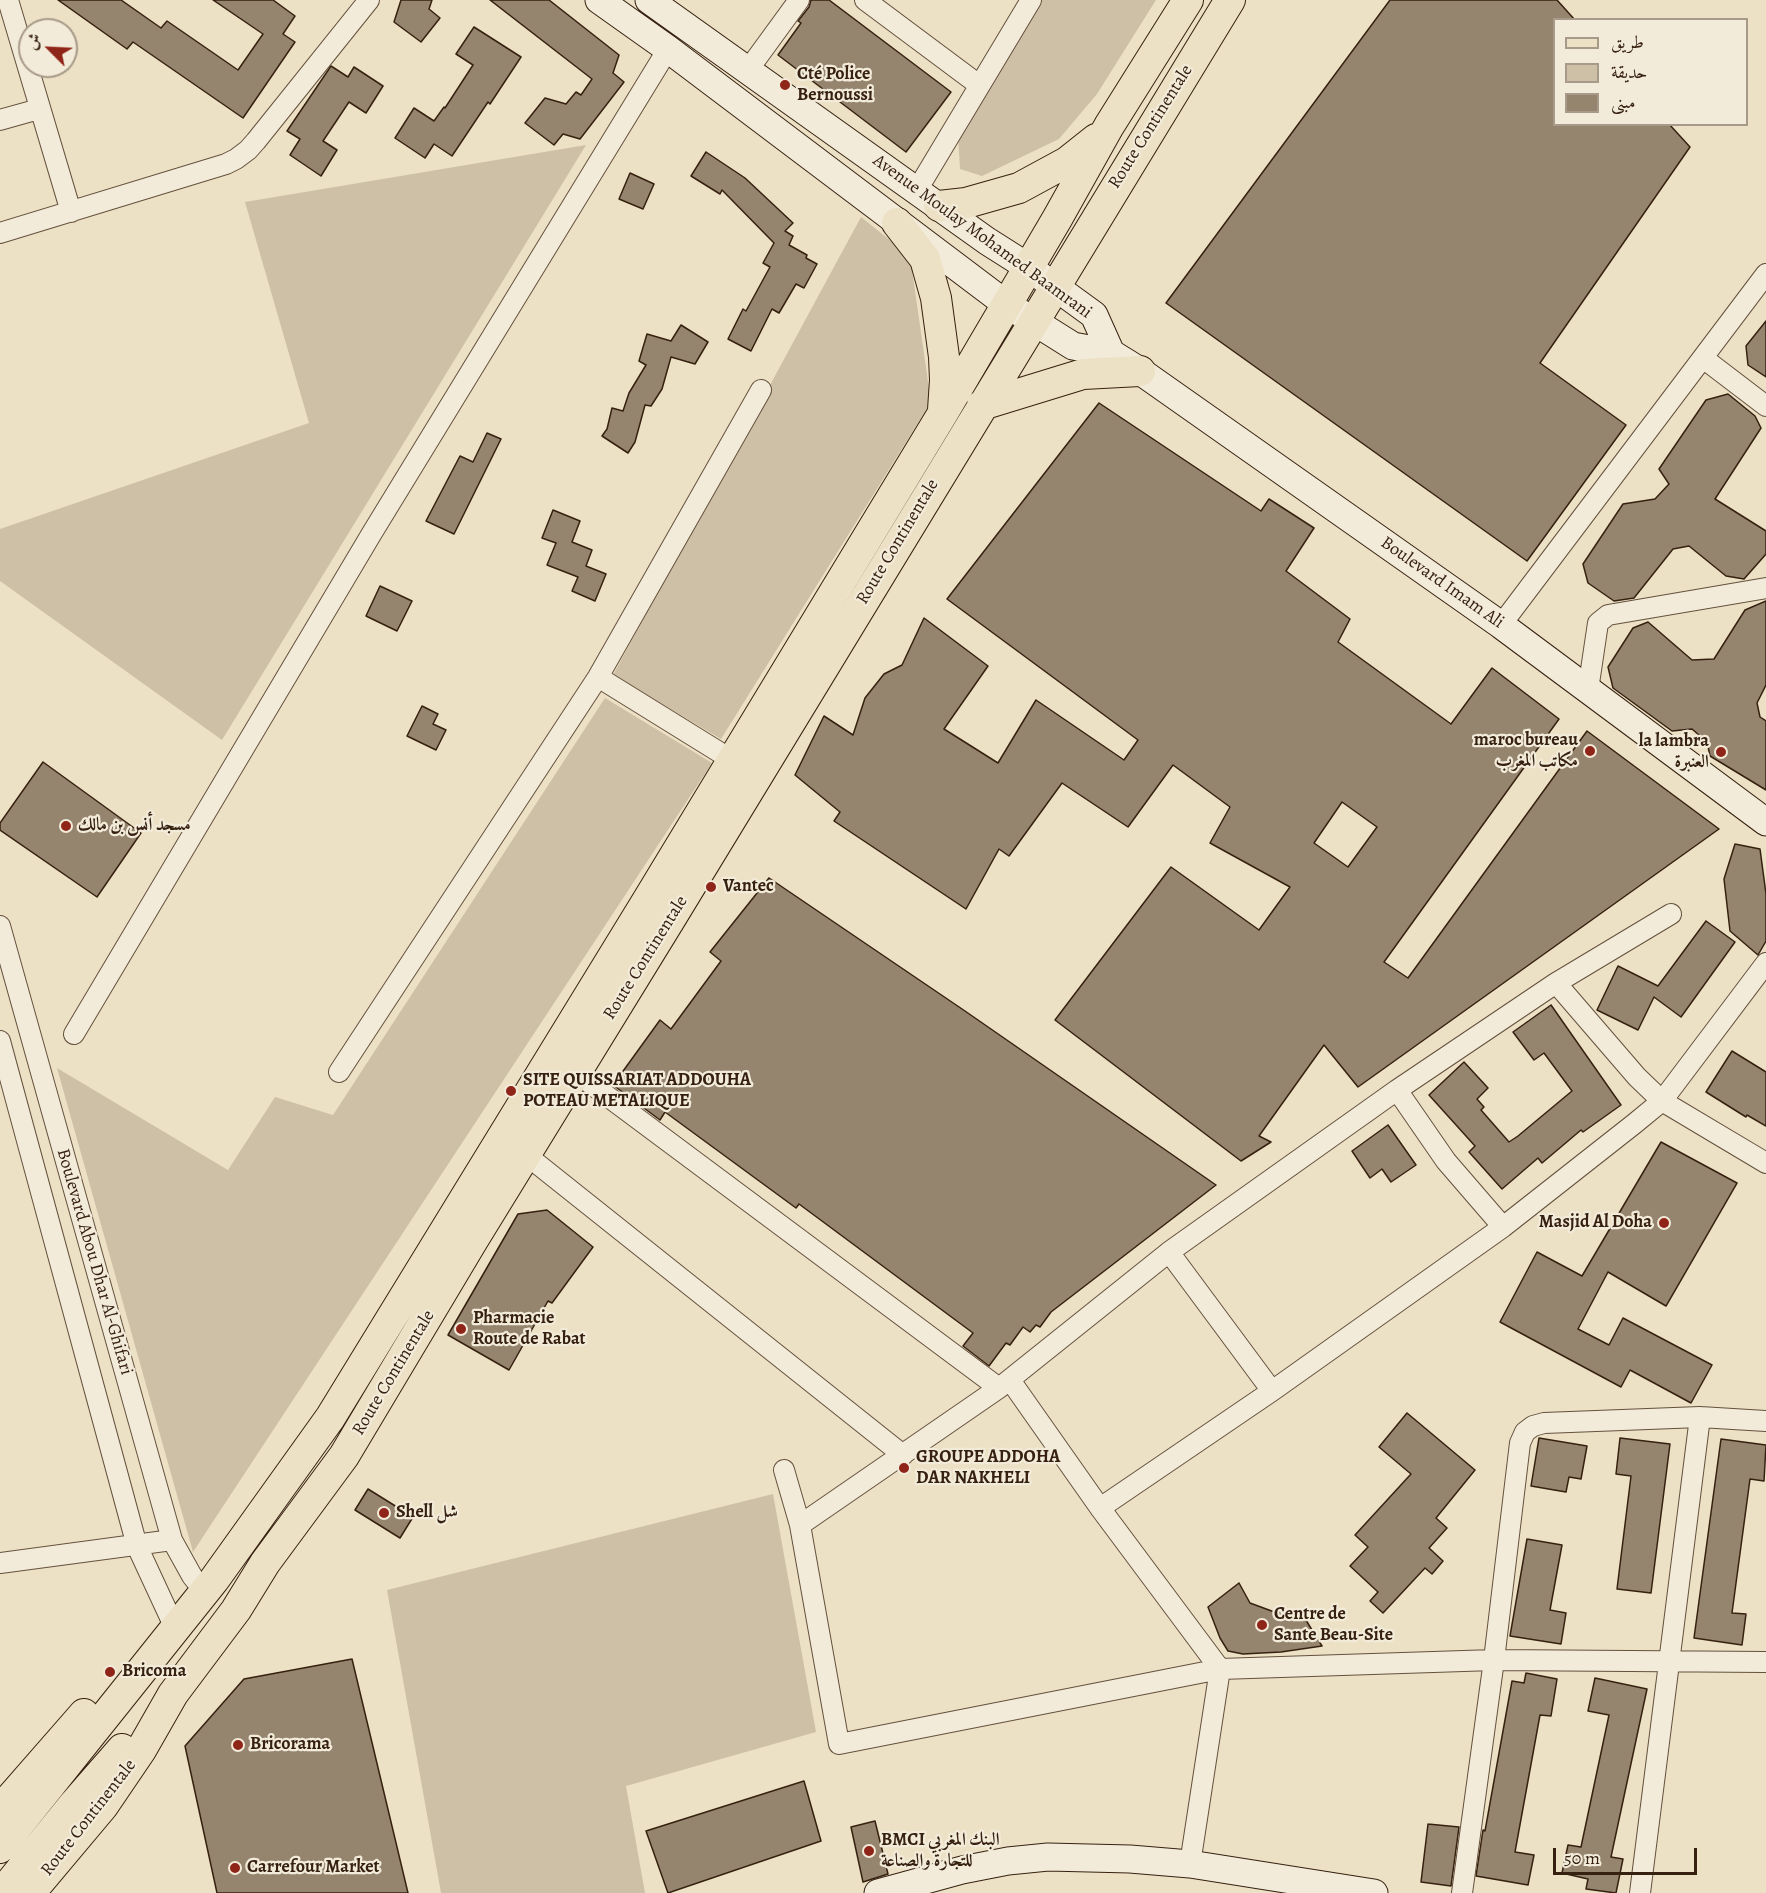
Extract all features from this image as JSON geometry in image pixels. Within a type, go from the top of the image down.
[{"type":"main road","name":"Route Continentale","points":[[0,1848],[214,1580],[330,1418],[943,413],[1109,126],[1188,0]]},
{"type":"main road","name":"Route Continentale","points":[[30,1893],[103,1806],[141,1750],[173,1694],[231,1617],[265,1563],[344,1456],[525,1154],[1230,0]]},
{"type":"main road","points":[[928,198],[966,203],[993,197],[1035,180],[1067,162],[1109,126]]},
{"type":"main road","points":[[897,223],[925,260],[936,298],[944,357],[943,413]]},
{"type":"main road","points":[[982,405],[1083,374],[1140,371]]},
{"type":"main road","name":"Route Continentale","points":[[0,1810],[128,1667],[169,1635]]},
{"type":"main road","points":[[2,1893],[74,1804],[173,1694]]},
{"type":"street","points":[[8,0],[71,212]]},
{"type":"street","points":[[0,233],[226,164],[242,154],[256,141],[369,0]]},
{"type":"street","name":"Avenue Moulay Mohamed Baamrani","points":[[599,0],[668,49],[1006,304],[1073,346],[1112,353]]},
{"type":"street","name":"Avenue Moulay Mohamed Baamrani","points":[[650,0],[1094,315],[1112,353]]},
{"type":"street","points":[[748,70],[799,0]]},
{"type":"street","points":[[866,0],[979,85]]},
{"type":"street","points":[[928,198],[979,85],[1031,0]]},
{"type":"street","points":[[74,1034],[378,523],[668,49]]},
{"type":"street","points":[[0,120],[39,108]]},
{"type":"street","points":[[1500,625],[1766,274]]},
{"type":"street","name":"Boulevard Imam Ali","points":[[1112,353],[1500,625],[1766,822]]},
{"type":"street","points":[[1702,358],[1766,406]]},
{"type":"street","points":[[339,1072],[598,678],[761,390]]},
{"type":"street","points":[[1588,690],[1598,623],[1608,615],[1766,588]]},
{"type":"street","points":[[598,678],[732,760]]},
{"type":"street","points":[[800,1525],[1004,1384],[1169,1252],[1397,1090],[1556,983],[1671,914]]},
{"type":"street","name":"Boulevard Abou Dhar Al-Ghifari","points":[[0,926],[172,1540],[192,1576],[204,1591]]},
{"type":"street","points":[[1100,1508],[1272,1391],[1503,1227],[1662,1101],[1766,963]]},
{"type":"street","points":[[1556,983],[1637,1077],[1662,1101],[1766,1163]]},
{"type":"street","name":"Boulevard Abou Dhar Al-Ghifari","points":[[0,1041],[136,1546],[169,1635]]},
{"type":"street","points":[[576,1072],[1004,1384],[1220,1669],[1190,1864]]},
{"type":"street","points":[[1397,1090],[1446,1161],[1503,1227]]},
{"type":"street","points":[[525,1154],[903,1455]]},
{"type":"street","points":[[1169,1252],[1272,1391]]},
{"type":"street","points":[[1462,1893],[1494,1660],[1520,1443],[1525,1431],[1544,1423],[1700,1417],[1766,1421]]},
{"type":"street","points":[[1640,1893],[1700,1417]]},
{"type":"street","points":[[784,1470],[800,1525],[839,1744],[1220,1669],[1494,1660],[1766,1662]]},
{"type":"street","points":[[0,1563],[172,1540]]},
{"type":"street","points":[[878,1893],[962,1870],[1008,1861],[1048,1857],[1130,1859],[1190,1864],[1374,1893]]},
{"type":"green space","points":[[1041,0],[1156,0],[1097,94],[1059,139],[982,176],[960,169],[958,136],[994,81]]},
{"type":"green space","points":[[586,145],[222,740],[0,581],[0,529],[309,423],[245,202]]},
{"type":"green space","points":[[861,217],[910,256],[931,402],[721,739],[613,675]]},
{"type":"green space","points":[[605,698],[712,763],[193,1552],[57,1068],[228,1170],[275,1097],[333,1115]]},
{"type":"green space","points":[[773,1494],[816,1732],[626,1786],[645,1893],[441,1893],[387,1590]]},
{"type":"building","points":[[58,0],[121,0],[161,28],[167,21],[238,70],[263,34],[213,0],[273,0],[295,16],[283,34],[295,42],[243,118],[133,42],[127,49]]},
{"type":"building","points":[[401,0],[432,0],[429,9],[440,18],[421,42],[394,22]]},
{"type":"building","points":[[490,0],[549,0],[619,55],[613,73],[624,82],[580,139],[563,134],[554,145],[525,123],[545,98],[566,104],[576,92],[581,95],[592,79]]},
{"type":"building","points":[[811,0],[829,0],[951,92],[906,152],[778,55],[801,23],[798,21],[809,7]]},
{"type":"building","points":[[1390,0],[1557,0],[1573,18],[1553,18],[1553,126],[1671,126],[1690,147],[1540,363],[1626,425],[1527,561],[1166,303]]},
{"type":"building","points":[[474,27],[521,57],[452,156],[434,144],[425,158],[395,138],[414,108],[434,121],[445,108],[473,65],[456,54]]},
{"type":"building","points":[[331,66],[348,77],[354,67],[383,86],[366,113],[349,102],[323,141],[337,150],[321,176],[290,155],[300,139],[287,131]]},
{"type":"building","points":[[706,152],[745,178],[793,223],[785,231],[793,236],[789,245],[807,255],[806,258],[817,264],[804,288],[796,284],[779,313],[772,309],[751,351],[728,339],[743,309],[746,311],[770,267],[763,263],[774,243],[722,190],[720,194],[691,176]]},
{"type":"building","points":[[630,173],[654,184],[643,209],[619,199]]},
{"type":"building","points":[[1766,321],[1766,377],[1748,365],[1746,346]]},
{"type":"building","points":[[681,325],[708,342],[695,364],[671,357],[662,389],[651,406],[645,405],[635,442],[628,453],[602,436],[607,429],[612,408],[623,411],[629,393],[646,365],[639,361],[647,334],[671,341]]},
{"type":"building","points":[[1728,394],[1755,416],[1761,428],[1715,499],[1766,531],[1766,554],[1744,579],[1726,576],[1689,546],[1673,549],[1634,598],[1614,601],[1588,583],[1583,564],[1623,504],[1655,499],[1669,484],[1659,469],[1706,400]]},
{"type":"building","points":[[1099,403],[1261,511],[1269,499],[1314,528],[1286,571],[1350,619],[1338,642],[1451,724],[1492,668],[1559,719],[1384,962],[1408,978],[1587,731],[1719,829],[1358,1087],[1324,1045],[1259,1136],[1271,1142],[1241,1161],[1055,1020],[1171,867],[1259,930],[1290,887],[1210,843],[1230,807],[1173,765],[1128,827],[1062,783],[1009,856],[999,849],[966,909],[834,821],[840,812],[795,775],[824,716],[853,735],[865,698],[884,674],[902,665],[924,618],[988,666],[944,729],[998,763],[1036,700],[1124,760],[1138,740],[947,599]],"holes":[[[1342,802],[1377,827],[1348,867],[1314,843]]]},
{"type":"building","points":[[487,433],[501,439],[454,534],[426,521],[460,456],[473,462]]},
{"type":"building","points":[[553,510],[580,521],[572,542],[592,550],[586,566],[606,574],[595,601],[572,591],[578,577],[547,565],[556,543],[542,538]]},
{"type":"building","points":[[380,586],[412,601],[397,631],[366,616]]},
{"type":"building","points":[[1766,601],[1766,685],[1757,703],[1760,717],[1766,721],[1766,790],[1710,756],[1707,742],[1692,729],[1672,731],[1613,688],[1608,667],[1633,628],[1648,622],[1692,660],[1714,659],[1745,610]]},
{"type":"building","points":[[422,706],[438,714],[433,724],[446,730],[436,750],[407,736]]},
{"type":"building","name":"مسجد أنس بن مالك","points":[[43,762],[141,833],[97,897],[0,830],[0,823]]},
{"type":"building","points":[[1735,844],[1760,849],[1766,894],[1766,941],[1758,955],[1730,931],[1724,879]]},
{"type":"building","points":[[769,878],[1216,1185],[1051,1312],[1040,1327],[1036,1325],[1030,1332],[1023,1327],[1010,1345],[1006,1343],[989,1366],[963,1346],[973,1333],[799,1204],[796,1208],[665,1112],[660,1120],[613,1085],[660,1020],[671,1029],[721,961],[710,952]]},
{"type":"building","points":[[1706,921],[1735,942],[1681,1017],[1654,997],[1638,1030],[1597,1010],[1618,966],[1658,986]]},
{"type":"building","points":[[1551,1005],[1621,1105],[1583,1132],[1581,1130],[1542,1163],[1538,1158],[1502,1189],[1469,1152],[1475,1146],[1429,1095],[1464,1062],[1488,1088],[1477,1099],[1484,1107],[1481,1110],[1509,1142],[1518,1136],[1572,1091],[1544,1053],[1534,1060],[1513,1032]]},
{"type":"building","points":[[1732,1051],[1766,1072],[1766,1126],[1747,1115],[1746,1117],[1706,1092]]},
{"type":"building","points":[[1388,1125],[1416,1165],[1391,1182],[1382,1169],[1370,1178],[1352,1151]]},
{"type":"building","points":[[1661,1142],[1737,1183],[1666,1306],[1608,1272],[1578,1329],[1609,1345],[1623,1318],[1712,1365],[1691,1403],[1630,1370],[1621,1387],[1500,1322],[1537,1252],[1582,1276]]},
{"type":"building","points":[[547,1210],[593,1247],[552,1303],[548,1301],[509,1370],[448,1335],[518,1214]]},
{"type":"building","points":[[1407,1413],[1475,1470],[1436,1518],[1447,1528],[1429,1548],[1443,1561],[1432,1574],[1425,1568],[1383,1613],[1370,1601],[1378,1592],[1350,1566],[1368,1547],[1355,1535],[1411,1474],[1379,1447]]},
{"type":"building","points":[[1539,1438],[1587,1446],[1581,1479],[1569,1477],[1566,1492],[1531,1486]]},
{"type":"building","points":[[1620,1438],[1670,1444],[1651,1593],[1617,1589],[1631,1476],[1616,1474]]},
{"type":"building","points":[[1721,1439],[1766,1445],[1764,1481],[1750,1479],[1732,1613],[1746,1614],[1742,1645],[1694,1638]]},
{"type":"building","name":"Shell شل","points":[[368,1489],[413,1517],[400,1538],[355,1510]]},
{"type":"building","points":[[1527,1539],[1562,1545],[1550,1610],[1566,1613],[1561,1644],[1510,1636]]},
{"type":"building","name":"Centre de Sante Beau-Site","points":[[1239,1583],[1250,1603],[1277,1613],[1299,1609],[1322,1646],[1281,1652],[1243,1654],[1228,1651],[1220,1638],[1208,1607]]},
{"type":"building","points":[[352,1659],[408,1893],[217,1893],[185,1746],[244,1679]]},
{"type":"building","points":[[1526,1673],[1557,1679],[1551,1716],[1540,1715],[1515,1852],[1534,1855],[1528,1885],[1476,1876],[1512,1681],[1524,1683]]},
{"type":"building","points":[[1595,1678],[1647,1689],[1611,1857],[1623,1859],[1616,1893],[1586,1889],[1588,1879],[1562,1873],[1568,1845],[1581,1847],[1609,1715],[1588,1711]]},
{"type":"building","points":[[804,1781],[821,1841],[668,1893],[646,1831]]},
{"type":"building","name":"BMCI البنك المغربي للتجارة والصناعة","points":[[875,1821],[888,1874],[863,1882],[851,1827]]},
{"type":"building","points":[[1428,1824],[1459,1827],[1451,1886],[1421,1882]]},
{"type":"place","name":"Cté Police Bernoussi","points":[[785,85]]},
{"type":"place","name":"maroc bureau مكاتب المغرب","points":[[1590,751]]},
{"type":"place","name":"la lambra العنبرة","points":[[1721,752]]},
{"type":"place","name":"مسجد أنس بن مالك","points":[[66,826]]},
{"type":"place","name":"Vantec","points":[[711,887]]},
{"type":"place","name":"SITE QUISSARIAT ADDOUHA POTEAU METALIQUE","points":[[511,1091]]},
{"type":"place","name":"Masjid Al Doha","points":[[1664,1223]]},
{"type":"place","name":"Pharmacie Route de Rabat","points":[[461,1329]]},
{"type":"place","name":"GROUPE ADDOHA DAR NAKHELI","points":[[904,1468]]},
{"type":"place","name":"Shell شل","points":[[384,1513]]},
{"type":"place","name":"Centre de Sante Beau-Site","points":[[1262,1625]]},
{"type":"place","name":"Bricoma","points":[[110,1672]]},
{"type":"place","name":"Bricorama","points":[[238,1745]]},
{"type":"place","name":"BMCI البنك المغربي للتجارة والصناعة","points":[[869,1851]]},
{"type":"place","name":"Carrefour Market","points":[[235,1868]]}]
